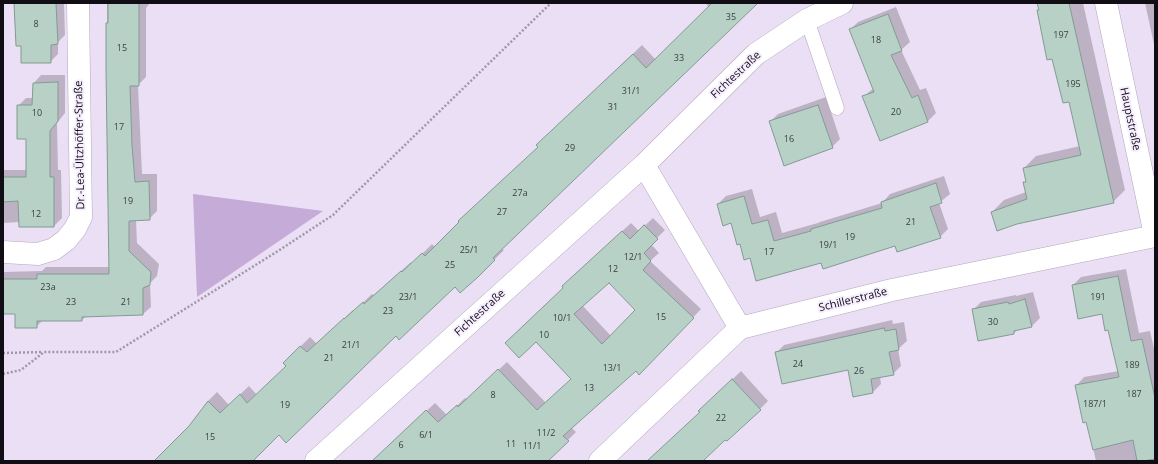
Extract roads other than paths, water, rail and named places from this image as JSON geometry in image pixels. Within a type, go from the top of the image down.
[{"type":"street","name":"Dr.-Lea-Ültzhöffer-Straße","points":[[3,252],[38,254],[54,249],[66,240],[75,229],[81,217],[78,3]]},
{"type":"street","name":"Fichtestraße","points":[[316,461],[644,165],[756,54],[807,20],[842,3]]},
{"type":"street","name":"Hauptstraße","points":[[1106,3],[1155,235]]},
{"type":"street","points":[[644,165],[740,328]]},
{"type":"street","name":"Schillerstraße","points":[[600,461],[740,328],[892,290],[1155,235]]},
{"type":"lane","points":[[807,20],[837,108]]}]
